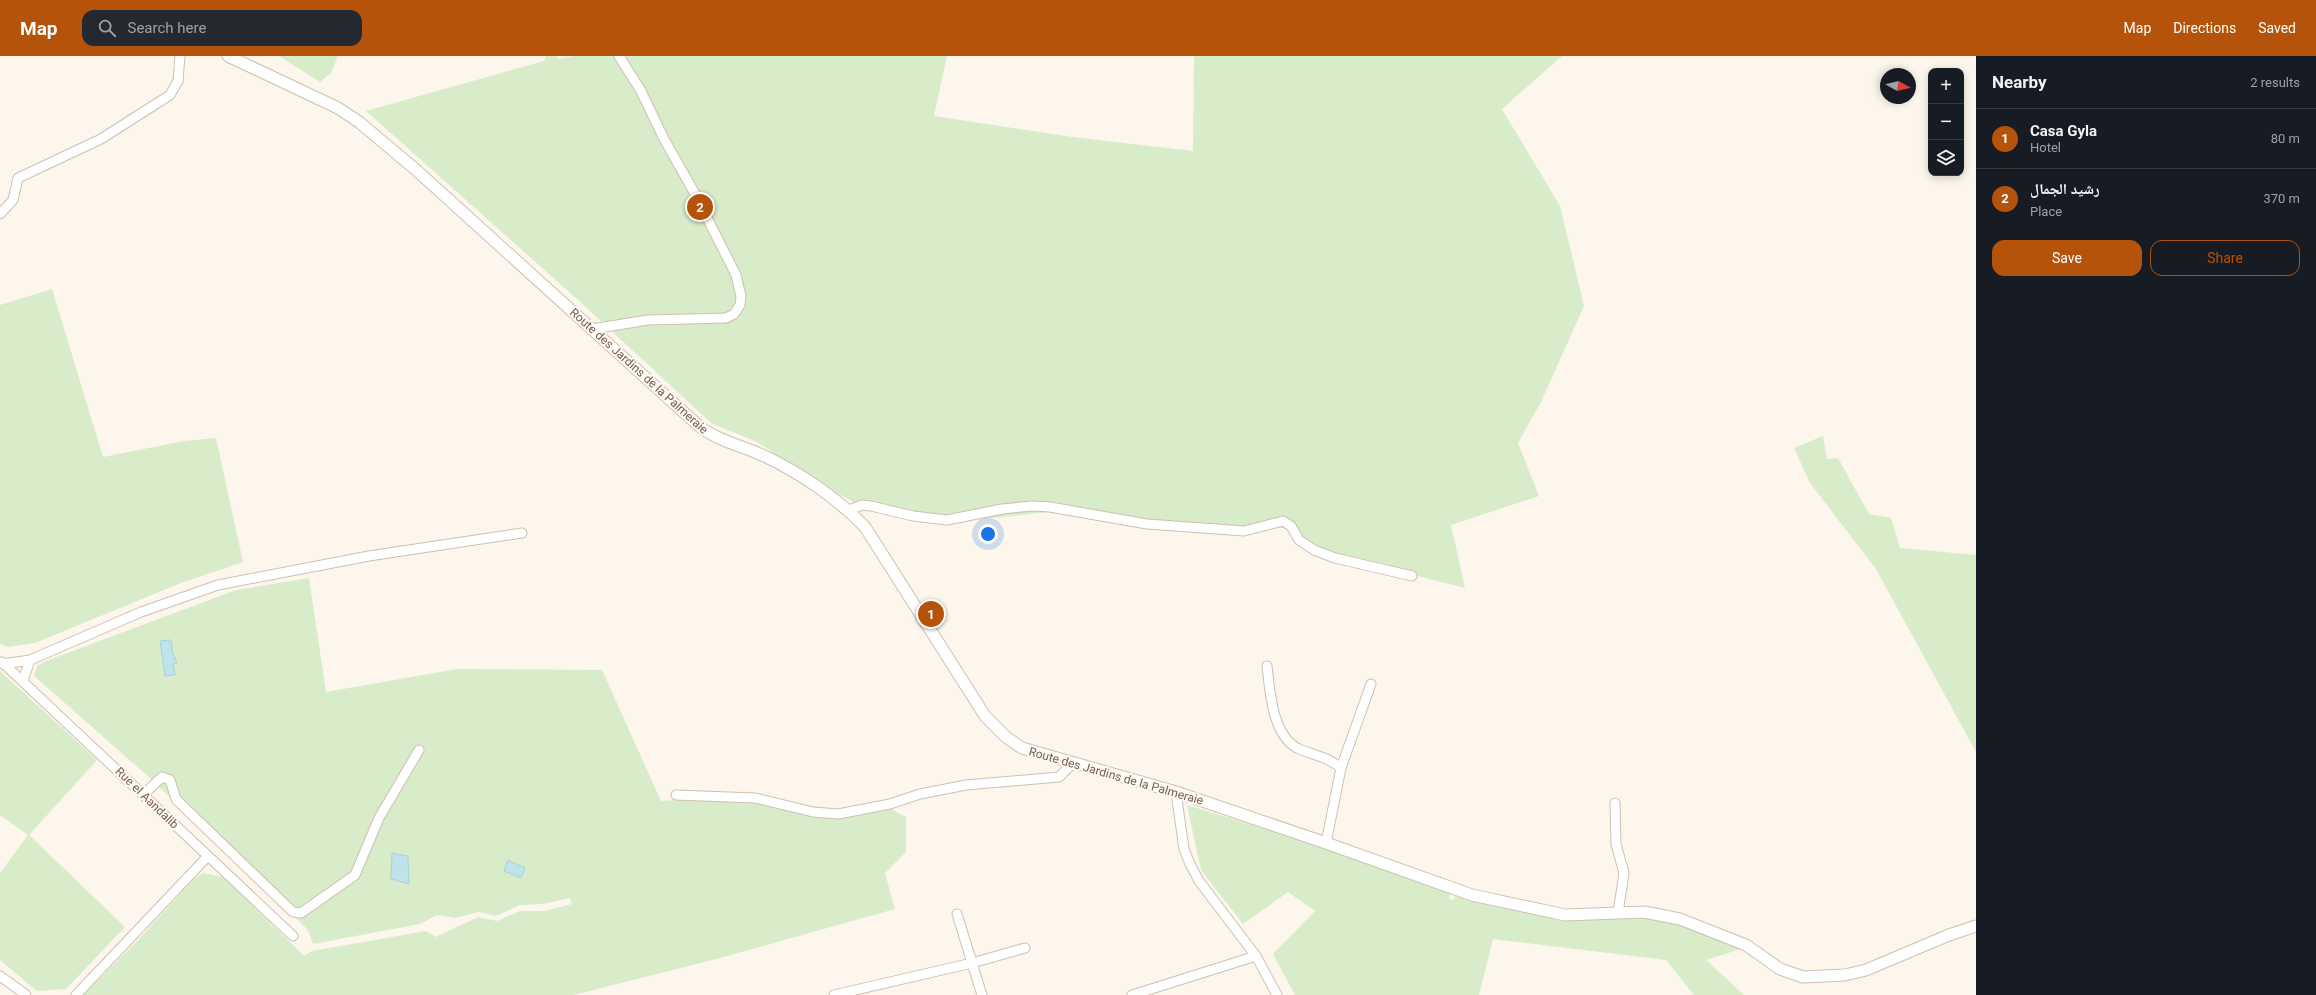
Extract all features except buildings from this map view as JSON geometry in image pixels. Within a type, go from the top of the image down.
[{"type":"street","points":[[0,214],[13,200],[18,178],[101,139],[170,96],[178,81],[180,56]]},
{"type":"street","name":"Route des Jardins de la Palmeraie","points":[[228,56],[338,108],[359,122],[415,169],[710,434],[773,460],[849,510],[865,527],[985,716],[1006,737],[1022,748],[1176,792],[1472,895],[1565,915],[1618,913],[1657,914],[1706,928],[1746,945],[1780,970],[1803,977],[1824,978],[1866,970],[1949,935],[1976,926]]},
{"type":"street","points":[[592,329],[648,320],[726,318],[734,314],[740,305],[741,296],[736,275],[694,192],[664,139],[641,91],[619,56]]},
{"type":"street","points":[[849,510],[862,506],[871,506],[913,516],[947,520],[1002,509],[1032,506],[1050,507],[1146,524],[1244,531],[1283,521],[1291,526],[1299,540],[1314,550],[1335,558],[1412,576]]},
{"type":"street","points":[[2,662],[30,660],[141,612],[218,585],[370,556],[522,533]]},
{"type":"street","points":[[23,681],[30,660]]},
{"type":"street","name":"Rue el Aandalib","points":[[2,662],[144,794],[293,936]]},
{"type":"street","points":[[1267,666],[1271,696],[1283,735],[1288,742],[1299,748],[1332,760],[1341,768]]},
{"type":"street","points":[[1326,843],[1341,768],[1370,684]]},
{"type":"street","points":[[144,794],[162,777],[170,780],[176,799],[293,912],[301,913],[355,875],[379,818],[419,750]]},
{"type":"street","points":[[676,795],[756,798],[813,812],[838,814],[890,804],[920,794],[966,785],[1059,777],[1073,763]]},
{"type":"street","points":[[1176,792],[1184,849],[1190,864],[1199,881],[1256,956],[1277,995]]},
{"type":"street","points":[[1615,803],[1616,844],[1624,873],[1618,913]]},
{"type":"street","points":[[76,995],[208,856]]},
{"type":"street","points":[[957,914],[982,995]]},
{"type":"street","points":[[834,995],[972,963],[1025,948]]},
{"type":"street","points":[[1132,995],[1256,956]]},
{"type":"street","points":[[0,976],[26,995]]},
{"type":"green space","points":[[279,56],[338,56],[331,73],[320,82]]},
{"type":"green space","points":[[546,56],[557,56],[558,59],[573,56],[947,56],[934,116],[1072,137],[1193,151],[1194,56],[1562,56],[1502,109],[1560,206],[1584,306],[1541,402],[1518,443],[1539,496],[1451,525],[1465,588],[1300,546],[1289,528],[1135,527],[1048,512],[959,522],[918,522],[870,511],[833,491],[757,442],[711,423],[577,299],[366,111],[544,61]]},
{"type":"green space","points":[[52,289],[103,457],[184,441],[216,438],[243,562],[181,583],[35,643],[8,647],[0,644],[0,305]]},
{"type":"green space","points":[[1823,436],[1827,459],[1838,458],[1869,514],[1891,518],[1900,548],[1976,555],[1976,752],[1876,569],[1810,483],[1794,448]]},
{"type":"green space","points":[[309,578],[326,692],[457,669],[602,670],[661,801],[702,798],[759,802],[830,818],[887,807],[906,817],[906,852],[885,873],[895,909],[720,958],[574,995],[83,995],[137,941],[195,878],[203,873],[223,877],[304,956],[312,951],[426,931],[436,937],[478,917],[497,921],[520,911],[545,911],[572,904],[570,898],[543,904],[520,905],[496,916],[479,912],[455,918],[437,915],[420,924],[313,944],[308,930],[299,921],[149,777],[34,676],[37,666],[46,661],[236,590]]},
{"type":"green space","points":[[0,671],[97,760],[29,835],[125,927],[66,989],[37,991],[0,960],[0,873],[28,835],[0,815]]},
{"type":"green space","points":[[1187,805],[1350,855],[1353,859],[1406,872],[1450,890],[1449,899],[1454,900],[1455,893],[1477,902],[1490,902],[1562,921],[1657,916],[1747,947],[1706,960],[1744,995],[1694,995],[1666,960],[1493,939],[1479,995],[1295,995],[1273,954],[1315,911],[1288,892],[1243,924],[1201,870]]},
{"type":"water","points":[[171,640],[173,654],[177,663],[173,664],[175,675],[165,676],[160,641]]},
{"type":"water","points":[[392,853],[408,856],[409,884],[391,879]]},
{"type":"water","points":[[508,860],[525,868],[521,878],[504,871]]},
{"type":"place","name":"رشيد الجمال","points":[[700,207]]},
{"type":"place","name":"Casa Gyla","points":[[931,614]]}]
